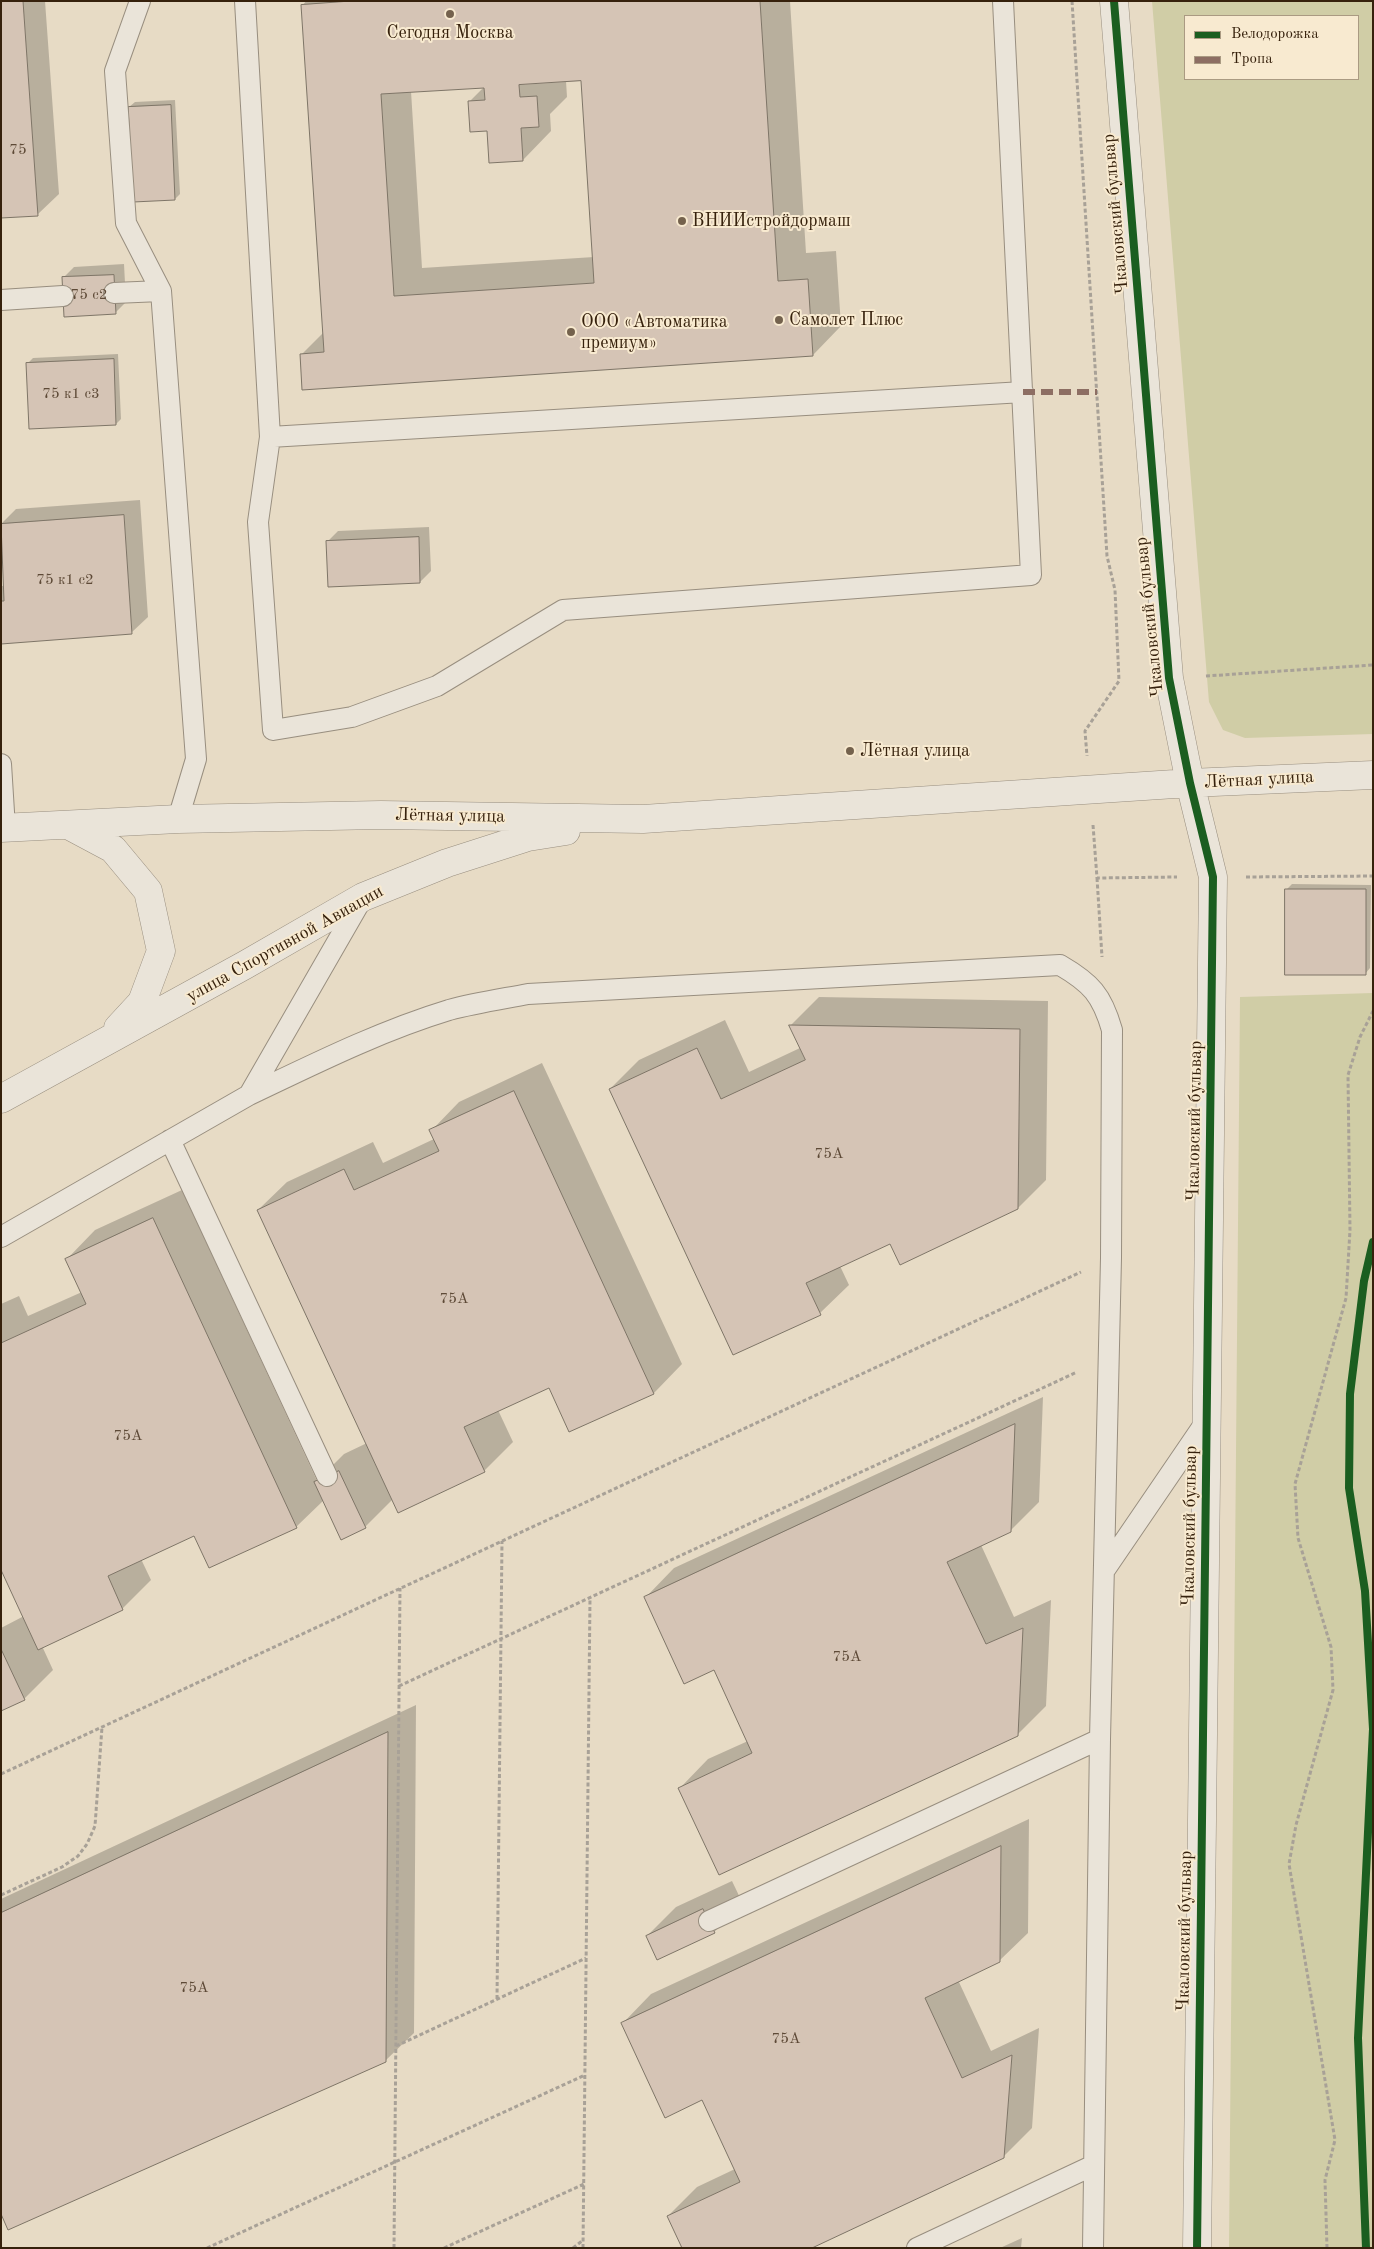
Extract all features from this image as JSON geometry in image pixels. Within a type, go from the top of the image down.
[{"type":"street","name":"Чкаловский бульвар","points":[[1114,1],[1169,678],[1190,783],[1213,877],[1197,2248]]},
{"type":"street","name":"Лётная улица","points":[[3,828],[178,818],[381,815],[644,819],[1190,783],[1373,775]]},
{"type":"street","name":"улица Спортивной Авиации","points":[[1,1099],[363,897],[447,863],[528,837],[644,819]]},
{"type":"street","points":[[66,824],[113,849],[148,891],[161,951],[142,1002],[108,1040]]},
{"type":"lane","points":[[140,1],[115,71],[126,223],[161,291],[196,760],[178,818]]},
{"type":"lane","points":[[244,1],[270,436],[258,522],[273,730],[352,717],[437,686],[563,610],[1031,576],[1003,1]]},
{"type":"lane","points":[[114,293],[161,291]]},
{"type":"lane","points":[[1,300],[63,296]]},
{"type":"lane","points":[[270,436],[1023,392]]},
{"type":"lane","points":[[2,772],[3,828]]},
{"type":"lane","points":[[249,1095],[363,897]]},
{"type":"lane","points":[[1,1237],[249,1095],[374,1037],[450,1010],[528,994],[1060,966],[1082,978],[1096,992],[1106,1011],[1112,1030],[1111,1258],[1100,1739],[1093,2248]]},
{"type":"lane","points":[[170,1140],[326,1476]]},
{"type":"lane","points":[[1104,1571],[1206,1420]]},
{"type":"lane","points":[[709,1921],[1100,1739]]},
{"type":"lane","points":[[917,2248],[1094,2165]]},
{"type":"path","points":[[1072,1],[1107,556],[1115,590],[1119,681]]},
{"type":"path","points":[[1206,676],[1373,666]]},
{"type":"path","points":[[1097,878],[1106,1011]]},
{"type":"path","points":[[1327,2248],[1325,2180],[1335,2140],[1289,1864],[1296,1825],[1333,1690],[1331,1647],[1298,1538],[1295,1484],[1346,1298],[1350,1230],[1348,1074],[1360,1037],[1373,1011]]},
{"type":"path","points":[[1,1774],[1111,1258]]},
{"type":"path","points":[[399,1686],[1108,1358]]},
{"type":"path","points":[[497,1999],[502,1541]]},
{"type":"path","points":[[394,2248],[400,1588]]},
{"type":"path","points":[[583,2248],[590,1598]]},
{"type":"path","points":[[1,1895],[62,1867],[78,1856],[87,1844],[95,1826],[102,1727]]},
{"type":"path","points":[[396,2046],[586,1958]]},
{"type":"path","points":[[207,2248],[585,2075]]},
{"type":"path","points":[[444,2248],[584,2184]]},
{"type":"path","points":[[573,2248],[583,2240]]},
{"type":"shaded area","points":[[1152,1],[1373,1],[1373,734],[1245,738],[1223,730],[1209,702]]},
{"type":"shaded area","points":[[1373,993],[1373,2248],[1229,2248],[1240,997]]},
{"type":"building","points":[[1,1],[23,1],[38,216],[1,218]]},
{"type":"building","name":"ВНИИстройдормаш","points":[[351,1],[760,1],[778,281],[808,279],[813,356],[302,390],[300,354],[324,352],[301,5]],"holes":[[[581,81],[594,283],[394,296],[381,94],[484,88],[485,100],[468,101],[470,132],[487,131],[489,163],[523,161],[521,128],[539,127],[537,96],[520,97],[519,85]]]},
{"type":"building","points":[[171,105],[175,200],[133,202],[128,107]]},
{"type":"building","points":[[114,275],[116,314],[64,317],[62,277]]},
{"type":"building","points":[[114,359],[116,425],[29,429],[26,363]]},
{"type":"building","points":[[124,515],[132,634],[1,644],[1,601],[4,601],[1,524]]},
{"type":"building","points":[[419,537],[420,583],[328,587],[326,541]]},
{"type":"building","points":[[1285,889],[1366,889],[1366,975],[1285,975]]},
{"type":"building","points":[[789,1025],[1020,1029],[1018,1209],[900,1265],[890,1244],[806,1283],[821,1315],[733,1355],[609,1089],[697,1048],[721,1099],[805,1060]]},
{"type":"building","points":[[514,1091],[654,1394],[569,1432],[549,1388],[464,1427],[485,1472],[398,1513],[257,1210],[344,1169],[354,1190],[439,1151],[429,1130]]},
{"type":"building","points":[[153,1218],[297,1528],[209,1568],[194,1536],[108,1576],[123,1610],[38,1650],[1,1570],[1,1343],[86,1304],[65,1259]]},
{"type":"building","points":[[1015,1424],[1011,1532],[947,1562],[986,1644],[1023,1628],[1018,1736],[719,1875],[678,1788],[752,1753],[714,1670],[684,1684],[644,1597]]},
{"type":"building","points":[[339,1471],[366,1528],[341,1540],[314,1482]]},
{"type":"building","points":[[1,1649],[25,1700],[1,1711]]},
{"type":"building","points":[[388,1732],[386,2062],[8,2230],[1,2214],[1,1913]]},
{"type":"building","points":[[1001,1846],[1000,1962],[925,1998],[962,2078],[1012,2055],[1004,2158],[812,2248],[682,2248],[667,2216],[740,2182],[702,2100],[665,2118],[621,2023]]},
{"type":"building","points":[[703,1909],[715,1933],[657,1960],[646,1936]]},
{"type":"marked path","points":[[1023,392],[1097,392]]},
{"type":"cycle path","points":[[1114,1],[1169,678],[1190,783],[1213,877],[1197,2248]]},
{"type":"cycle path","points":[[1366,2248],[1358,2038],[1373,1729],[1365,1591],[1349,1488],[1350,1394],[1364,1281],[1373,1242]]},
{"type":"place","name":"Сегодня Москва","points":[[450,14]]},
{"type":"place","name":"ВНИИстройдормаш","points":[[682,221]]},
{"type":"place","name":"Самолет Плюс","points":[[779,320]]},
{"type":"place","name":"ООО «Автоматика премиум»","points":[[571,332]]},
{"type":"place","name":"Лётная улица","points":[[850,751]]}]
